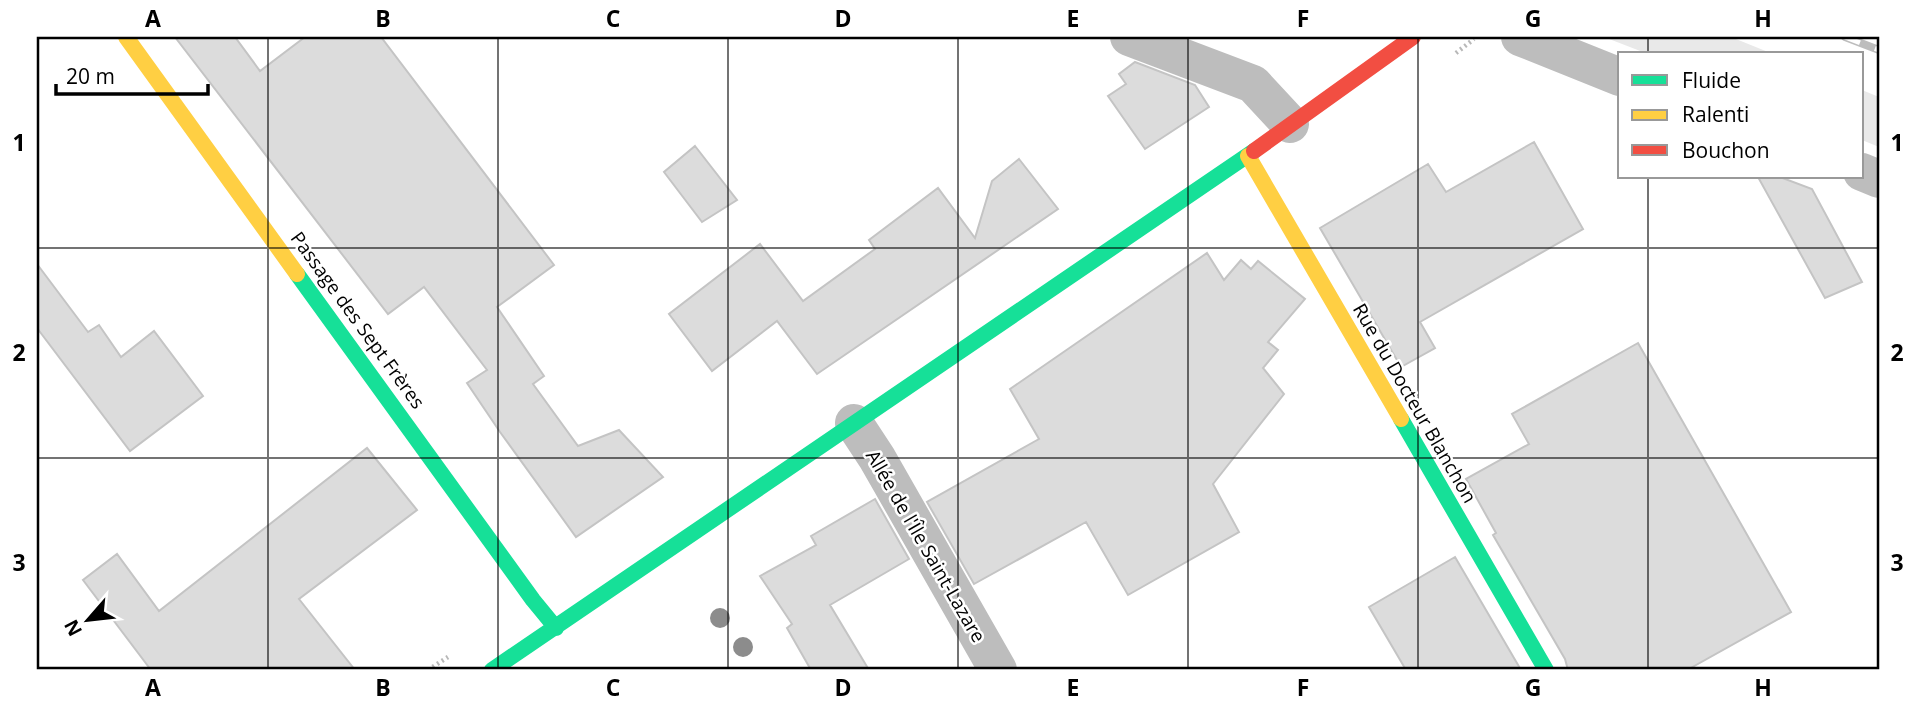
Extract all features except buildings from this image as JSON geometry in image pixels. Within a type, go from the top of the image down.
[{"type":"street","name":"Passage des Sept Frères","points":[[127,37],[533,600],[556,628]]},
{"type":"street","points":[[1129,37],[1253,85],[1290,124]]},
{"type":"street","points":[[492,670],[1248,156],[1413,37]]},
{"type":"street","points":[[1520,37],[1618,75]]},
{"type":"street","name":"Rue du Docteur Blanchon","points":[[1248,156],[1546,670]]},
{"type":"street","name":"Allée de l'Île Saint-Lazare","points":[[854,423],[998,670]]},
{"type":"path","points":[[1460,51],[1478,37]]},
{"type":"shaded area","points":[[1604,37],[1731,37],[1768,52],[1643,52]]},
{"type":"shaded area","points":[[1864,91],[1879,97],[1879,147],[1864,141]]},
{"type":"railway","points":[[1845,37],[1879,50]]},
{"type":"traffic: fast","points":[[492,670],[1254,151]]},
{"type":"traffic: fast","points":[[297,274],[556,628]]},
{"type":"traffic: fast","points":[[1401,419],[1546,670]]},
{"type":"traffic: slow","points":[[126,37],[297,274]]},
{"type":"traffic: slow","points":[[1248,156],[1401,419]]},
{"type":"traffic: jam","points":[[1254,151],[1413,37]]}]
